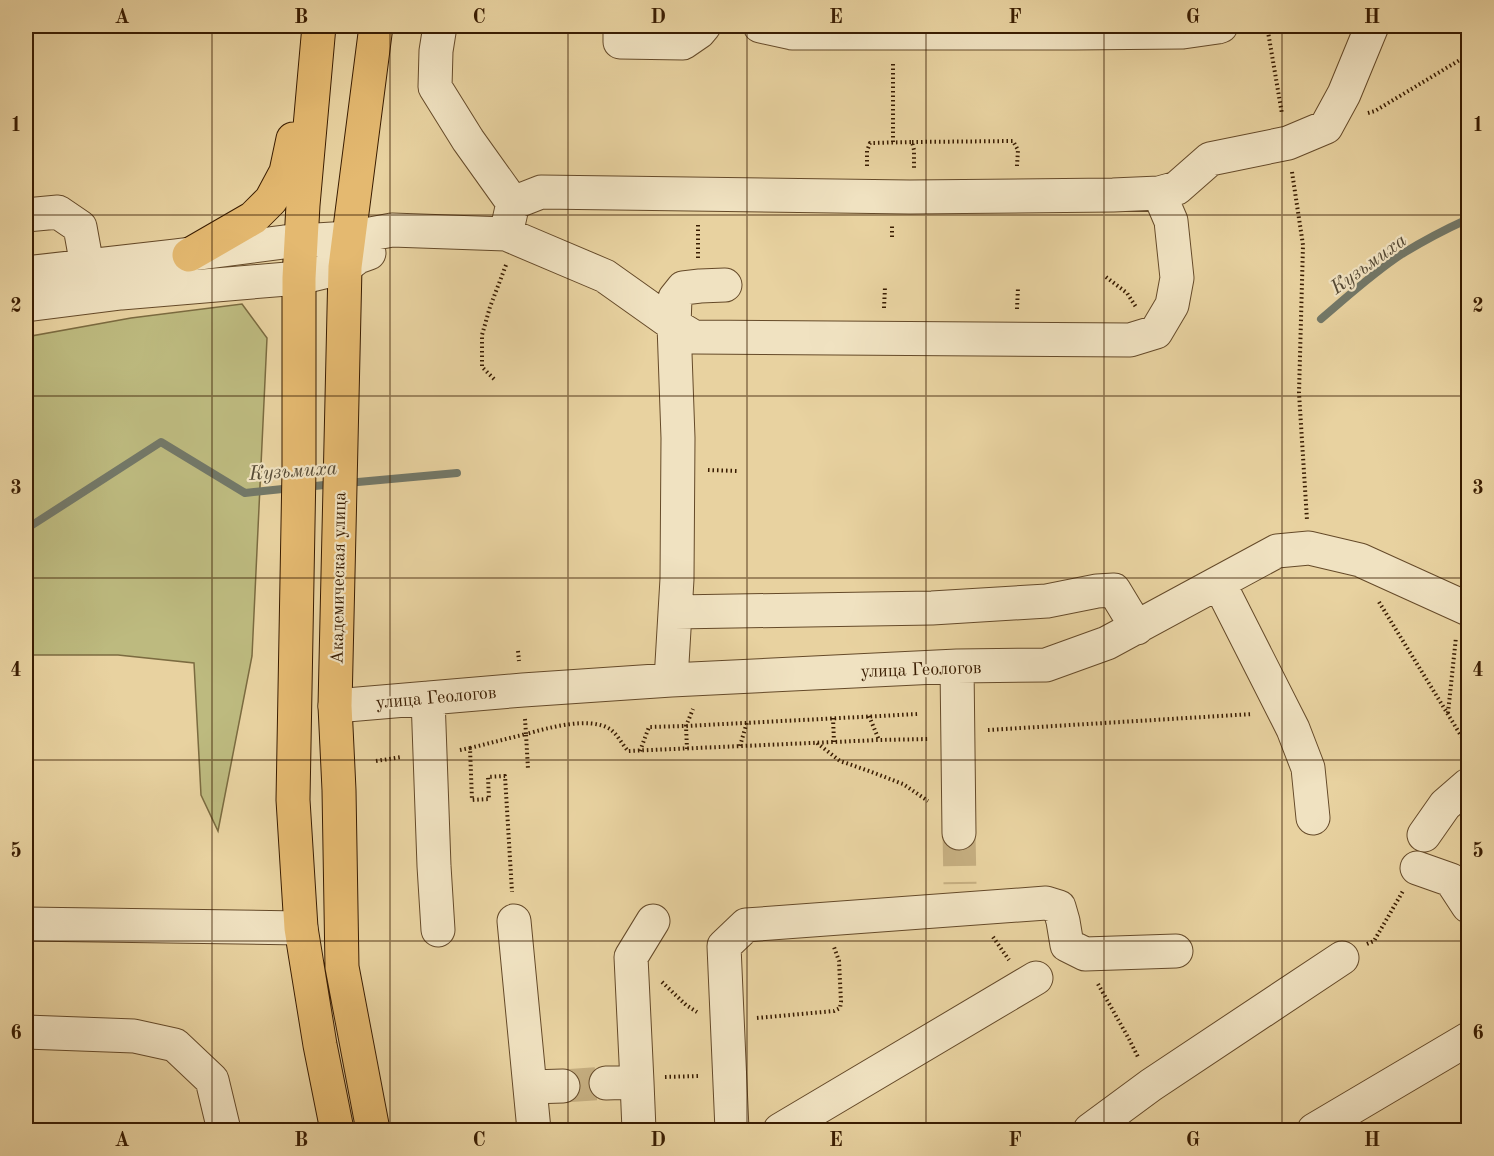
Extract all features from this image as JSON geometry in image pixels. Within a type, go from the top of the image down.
[{"type":"main road","points":[[318,26],[299,278],[299,506],[293,800],[301,928],[320,1046],[337,1131]]},
{"type":"main road","points":[[189,255],[253,218],[271,200],[286,172],[318,26]]},
{"type":"main road","name":"Академическая улица","points":[[373,1131],[342,968],[335,706],[347,252],[376,26]]},
{"type":"street","points":[[440,26],[436,51],[435,87],[468,140],[508,233]]},
{"type":"street","points":[[620,26],[620,42],[683,43],[704,26]]},
{"type":"street","points":[[760,26],[893,33],[926,30],[1183,32],[1221,26]]},
{"type":"street","points":[[508,233],[541,192],[910,197],[1159,193],[1177,188],[1210,159],[1288,143],[1326,127],[1344,94],[1372,26]]},
{"type":"street","points":[[26,273],[301,241],[347,252],[358,257],[440,232],[508,233],[606,276],[694,337],[1130,340],[1156,332],[1172,305],[1177,278],[1171,221],[1159,193]]},
{"type":"street","points":[[26,215],[58,212],[80,227],[86,266]]},
{"type":"street","points":[[26,305],[121,293],[299,278],[347,252]]},
{"type":"street","points":[[671,680],[677,576],[678,438],[675,298],[683,288],[725,285]]},
{"type":"street","name":"улица Геологов","points":[[335,706],[671,680],[957,666],[1046,665],[1107,643],[1277,551],[1310,548],[1360,561],[1464,607]]},
{"type":"street","points":[[1219,583],[1293,729],[1308,768],[1313,818]]},
{"type":"street","points":[[675,612],[932,608],[1047,601],[1114,590],[1137,628]]},
{"type":"street","points":[[957,666],[959,827]]},
{"type":"street","points":[[428,698],[438,930]]},
{"type":"street","points":[[1424,835],[1445,805],[1468,785]]},
{"type":"street","points":[[1417,867],[1451,880],[1468,906]]},
{"type":"street","points":[[732,1131],[724,946],[746,925],[825,920],[965,901],[1046,903],[1059,907],[1067,945],[1085,954],[1176,951]]},
{"type":"street","points":[[514,921],[534,1131]]},
{"type":"street","points":[[639,1131],[627,1081],[631,957],[653,921]]},
{"type":"street","points":[[26,924],[301,928]]},
{"type":"street","points":[[1090,1131],[1151,1085],[1342,958]]},
{"type":"street","points":[[780,1131],[1031,982]]},
{"type":"street","points":[[26,1032],[134,1036],[175,1045],[212,1080],[224,1131]]},
{"type":"street","points":[[1314,1131],[1468,1039]]},
{"type":"street","points":[[530,1087],[563,1086]]},
{"type":"path","points":[[1267,26],[1303,245],[1299,393],[1310,548]]},
{"type":"path","points":[[893,33],[893,142]]},
{"type":"path","points":[[1336,109],[1360,116],[1375,111],[1468,55]]},
{"type":"path","points":[[867,151],[870,143],[1012,141],[1018,150],[1017,175]]},
{"type":"path","points":[[912,142],[915,150]]},
{"type":"path","points":[[698,194],[698,264]]},
{"type":"path","points":[[892,224],[892,237]]},
{"type":"path","points":[[494,379],[482,368],[482,335],[508,233]]},
{"type":"path","points":[[1106,277],[1127,292],[1138,310],[1140,337]]},
{"type":"path","points":[[705,470],[738,471]]},
{"type":"path","points":[[1360,561],[1363,575],[1468,747]]},
{"type":"path","points":[[1448,713],[1464,607]]},
{"type":"path","points":[[470,748],[565,724],[599,723],[612,730],[628,751],[640,751],[934,739],[957,731],[1284,712]]},
{"type":"path","points":[[640,751],[649,727],[918,714]]},
{"type":"path","points":[[869,716],[879,740]]},
{"type":"path","points":[[833,718],[834,742]]},
{"type":"path","points":[[740,747],[747,722]]},
{"type":"path","points":[[686,726],[687,749]]},
{"type":"path","points":[[526,734],[528,770]]},
{"type":"path","points":[[817,743],[840,761],[903,784],[959,827]]},
{"type":"path","points":[[470,757],[472,800],[489,799],[488,777],[505,776],[514,921]]},
{"type":"path","points":[[1374,941],[1417,867]]},
{"type":"path","points":[[965,901],[1031,982]]},
{"type":"path","points":[[751,1018],[834,1011],[840,1008],[839,961],[825,920]]},
{"type":"path","points":[[1099,985],[1130,1039]]},
{"type":"path","points":[[627,1081],[730,1075]]},
{"type":"shaded area","points":[[242,304],[267,338],[252,656],[218,831],[201,795],[194,663],[118,655],[26,655],[26,337],[131,318]]},
{"type":"waterway","name":"Кузьмиха","points":[[1321,319],[1370,277],[1402,254],[1468,219]]},
{"type":"waterway","name":"Кузьмиха","points":[[26,529],[161,442],[245,493],[292,488]]},
{"type":"waterway","name":"Кузьмиха","points":[[347,483],[457,473]]},
{"type":"waterway","name":"Кузьмиха","points":[[305,487],[334,484]]},
{"type":"tunnel","points":[[959,833],[960,884]]},
{"type":"tunnel","points":[[563,1086],[606,1083]]}]
